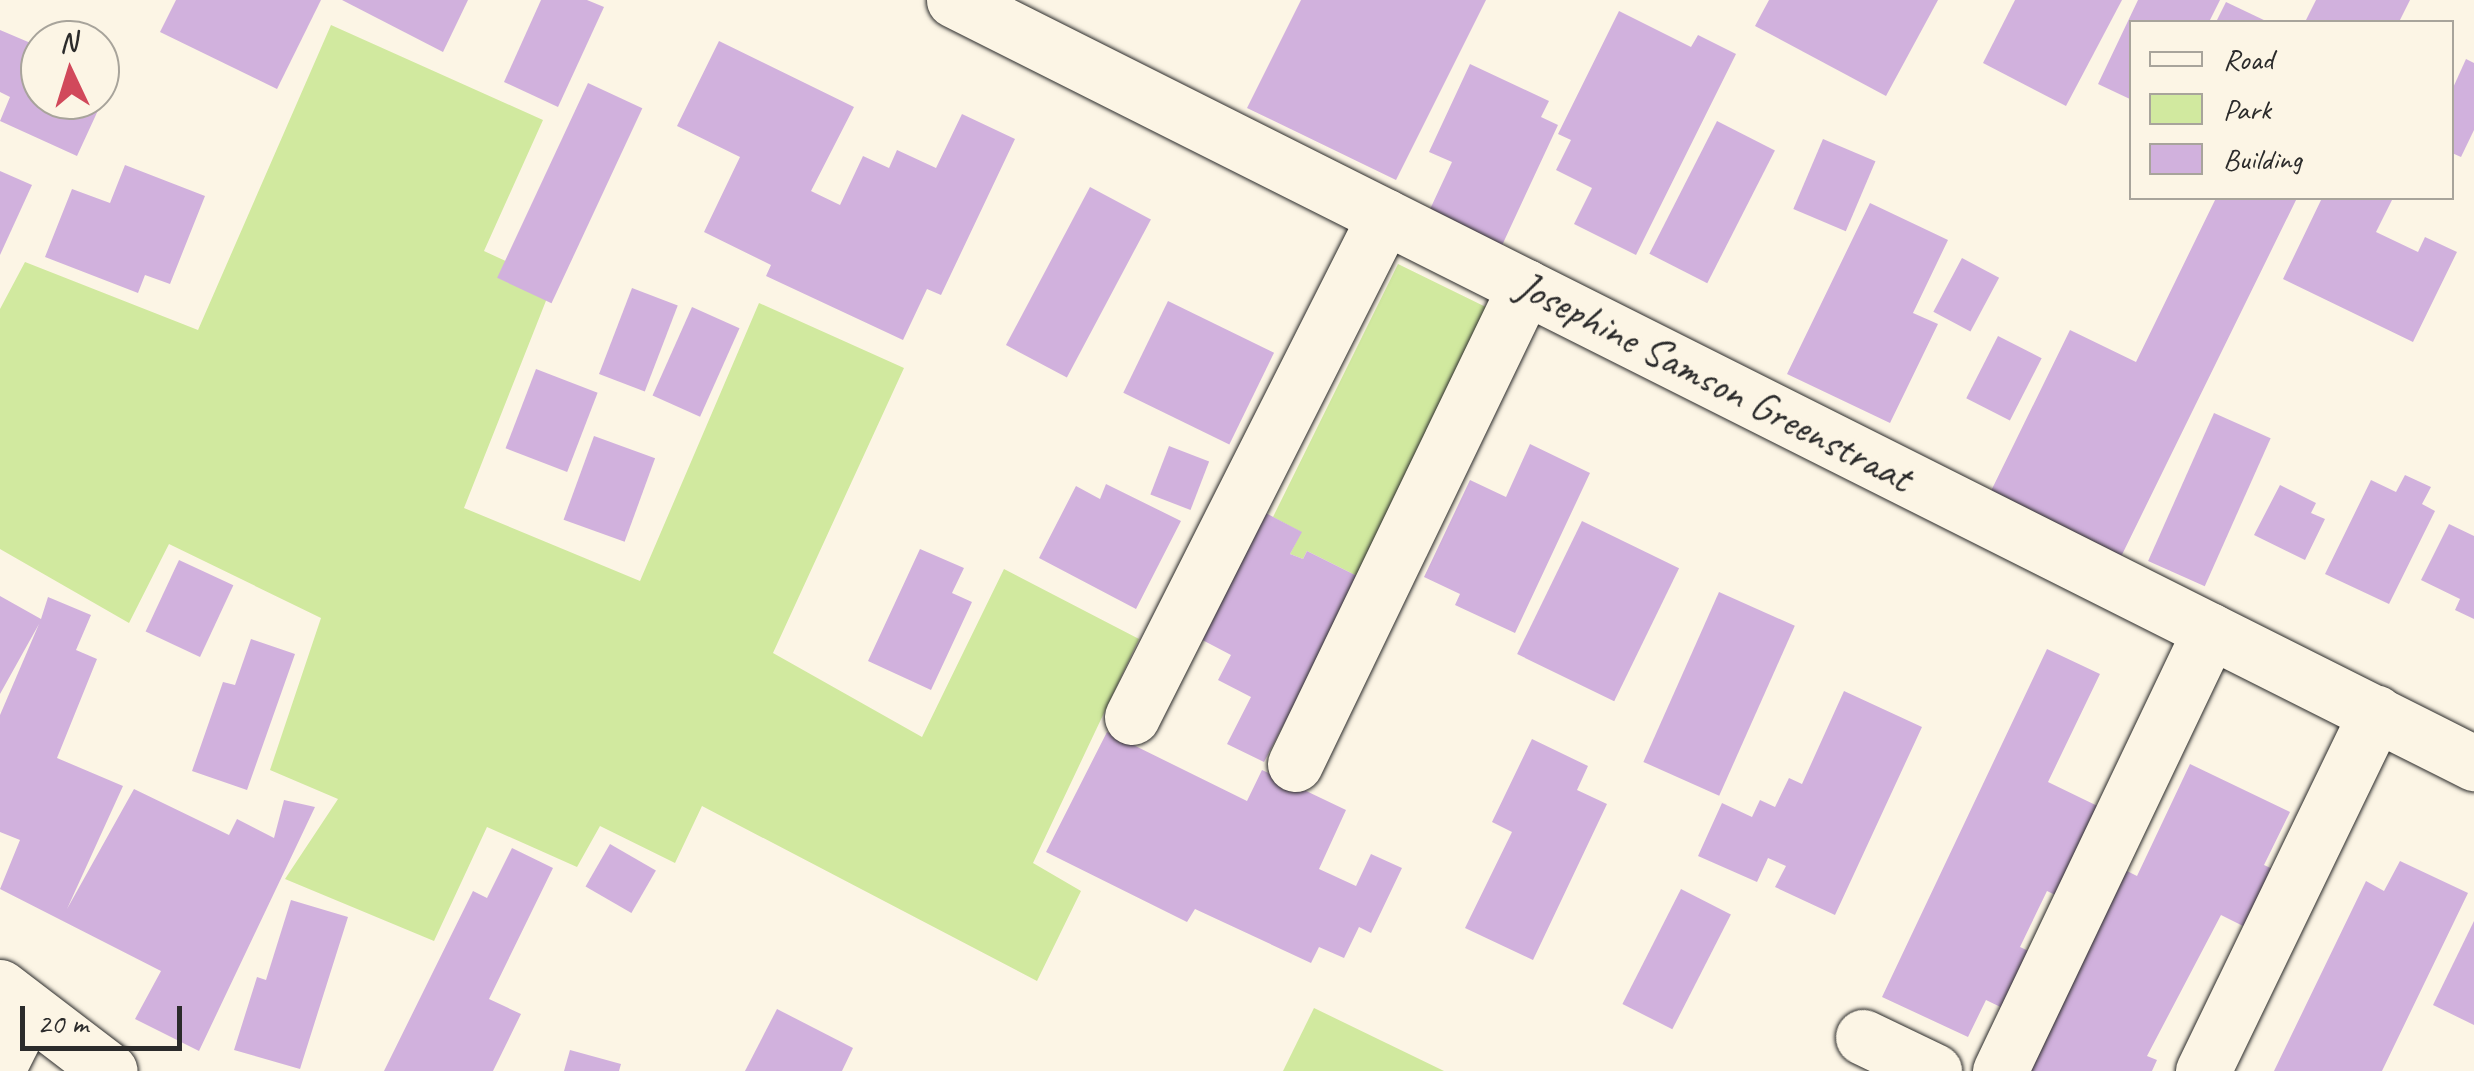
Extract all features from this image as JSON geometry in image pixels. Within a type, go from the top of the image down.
[{"type":"street","name":"Josephine Samson Greenstraat","points":[[954,0],[2474,762]]},
{"type":"street","points":[[1132,717],[1385,216]]},
{"type":"street","points":[[1295,764],[1525,287]]},
{"type":"street","points":[[2000,1071],[2210,630]]},
{"type":"street","points":[[2203,1071],[2376,713]]},
{"type":"street","points":[[0,1064],[13,998],[110,1071]]},
{"type":"street","points":[[1863,1037],[1934,1071]]},
{"type":"green space","points":[[331,25],[543,120],[484,251],[553,283],[464,508],[640,581],[759,303],[904,368],[773,653],[922,737],[1004,569],[1139,639],[1033,863],[1081,891],[1037,981],[702,806],[675,863],[600,826],[577,867],[487,827],[434,941],[285,879],[338,799],[270,770],[321,618],[169,544],[129,623],[0,549],[0,309],[25,262],[198,330]]},
{"type":"green space","points":[[1398,264],[1496,312],[1361,578],[1307,551],[1303,559],[1290,554],[1301,532],[1273,517]]},
{"type":"green space","points":[[1314,1008],[1444,1071],[1283,1071]]},
{"type":"building","points":[[176,0],[321,0],[277,89],[160,32]]},
{"type":"building","points":[[342,0],[468,0],[443,52]]},
{"type":"building","points":[[541,0],[587,0],[604,7],[558,107],[504,82]]},
{"type":"building","points":[[1301,0],[1486,0],[1396,180],[1247,108]]},
{"type":"building","points":[[1769,0],[1938,0],[1886,96],[1755,26]]},
{"type":"building","points":[[2015,0],[2122,0],[2066,106],[1983,63]]},
{"type":"building","points":[[2138,0],[2220,0],[2210,20],[2129,20],[2129,99],[2098,84]]},
{"type":"building","points":[[2316,0],[2410,0],[2400,20],[2306,20]]},
{"type":"building","points":[[2226,2],[2264,20],[2217,20]]},
{"type":"building","points":[[1619,11],[1691,47],[1698,35],[1736,54],[1636,255],[1574,224],[1592,188],[1556,170],[1571,140],[1558,134]]},
{"type":"building","points":[[0,30],[20,38],[20,120],[94,120],[77,156],[0,121],[10,97],[0,92]]},
{"type":"building","points":[[719,41],[854,107],[811,191],[840,205],[863,156],[889,168],[897,150],[936,168],[962,114],[1015,139],[941,295],[927,289],[903,340],[766,276],[771,265],[704,232],[740,157],[677,126]]},
{"type":"building","points":[[2466,59],[2474,63],[2474,130],[2461,157],[2454,154],[2454,86]]},
{"type":"building","points":[[1470,64],[1549,101],[1541,117],[1558,125],[1498,254],[1425,220],[1452,162],[1429,152]]},
{"type":"building","points":[[588,83],[642,108],[552,303],[497,278]]},
{"type":"building","points":[[1717,121],[1775,151],[1707,283],[1649,254]]},
{"type":"building","points":[[1823,139],[1875,161],[1846,231],[1793,209]]},
{"type":"building","points":[[125,165],[205,196],[170,284],[145,275],[138,293],[45,257],[72,189],[110,203]]},
{"type":"building","points":[[0,171],[32,185],[0,255]]},
{"type":"building","points":[[1090,187],[1151,219],[1067,377],[1006,345]]},
{"type":"building","points":[[2215,200],[2296,200],[2114,571],[1990,493],[2070,330],[2136,362]]},
{"type":"building","points":[[2321,200],[2392,200],[2376,232],[2418,252],[2425,237],[2457,252],[2413,342],[2283,279]]},
{"type":"building","points":[[1870,203],[1948,240],[1913,313],[1938,324],[1890,423],[1787,374]]},
{"type":"building","points":[[1962,258],[1999,278],[1970,332],[1933,312]]},
{"type":"building","points":[[632,288],[678,306],[645,391],[599,374]]},
{"type":"building","points":[[1168,301],[1274,353],[1229,444],[1123,393]]},
{"type":"building","points":[[692,307],[740,328],[700,417],[653,396]]},
{"type":"building","points":[[1998,336],[2042,358],[2010,421],[1966,398]]},
{"type":"building","points":[[536,369],[598,393],[567,472],[506,448]]},
{"type":"building","points":[[2214,413],[2271,438],[2205,586],[2148,561]]},
{"type":"building","points":[[594,436],[655,458],[625,542],[564,520]]},
{"type":"building","points":[[1530,444],[1590,473],[1515,633],[1455,605],[1460,594],[1424,577],[1470,480],[1506,497]]},
{"type":"building","points":[[1169,446],[1209,461],[1191,510],[1150,495]]},
{"type":"building","points":[[2405,475],[2431,487],[2422,504],[2435,511],[2389,604],[2325,574],[2371,480],[2396,492]]},
{"type":"building","points":[[1106,484],[1181,521],[1136,609],[1039,558],[1076,486],[1100,499]]},
{"type":"building","points":[[2280,485],[2316,503],[2311,513],[2325,519],[2305,560],[2254,535]]},
{"type":"building","points":[[1256,508],[1302,532],[1290,554],[1303,559],[1307,551],[1361,578],[1264,762],[1227,744],[1251,697],[1218,680],[1231,655],[1191,634]]},
{"type":"building","points":[[1582,521],[1679,568],[1614,701],[1517,654]]},
{"type":"building","points":[[2449,524],[2474,536],[2474,619],[2455,610],[2460,599],[2421,580]]},
{"type":"building","points":[[920,549],[964,568],[952,593],[972,602],[931,690],[868,661]]},
{"type":"building","points":[[179,560],[233,585],[200,657],[146,632]]},
{"type":"building","points":[[1719,592],[1795,626],[1719,796],[1643,762]]},
{"type":"building","points":[[0,596],[41,619],[48,597],[91,615],[76,650],[97,659],[57,758],[123,786],[67,909],[134,789],[229,835],[237,819],[274,838],[284,800],[315,807],[199,1051],[135,1019],[161,971],[0,889],[20,840],[0,832],[0,715],[39,624],[0,694]]},
{"type":"building","points":[[251,639],[295,654],[247,790],[192,771],[223,682],[235,685]]},
{"type":"building","points":[[2047,649],[2100,674],[2048,782],[2114,814],[2072,903],[2047,891],[2020,947],[2044,958],[2017,1015],[1986,1000],[1968,1037],[1882,997]]},
{"type":"building","points":[[1844,691],[1922,727],[1835,915],[1775,887],[1786,866],[1768,858],[1757,882],[1698,856],[1722,803],[1752,817],[1760,800],[1775,807],[1789,778],[1802,784]]},
{"type":"building","points":[[1107,732],[1247,801],[1262,770],[1346,810],[1319,869],[1356,886],[1371,854],[1402,868],[1371,933],[1359,927],[1344,958],[1319,947],[1311,963],[1195,909],[1187,922],[1046,852]]},
{"type":"building","points":[[1532,739],[1588,766],[1577,790],[1607,804],[1533,960],[1465,928],[1512,832],[1492,822]]},
{"type":"building","points":[[2190,764],[2290,812],[2264,865],[2277,871],[2249,929],[2221,915],[2147,1056],[2157,1060],[2152,1071],[2031,1071],[2058,1014],[2050,1010],[2125,870],[2137,876]]},
{"type":"building","points":[[610,844],[656,870],[631,913],[586,886]]},
{"type":"building","points":[[512,848],[553,868],[489,999],[521,1014],[493,1071],[384,1071],[473,891],[487,898]]},
{"type":"building","points":[[2400,861],[2468,893],[2382,1071],[2274,1071],[2366,881],[2384,891]]},
{"type":"building","points":[[1681,889],[1731,914],[1672,1029],[1622,1004]]},
{"type":"building","points":[[291,900],[348,917],[300,1069],[234,1050],[257,977],[266,980]]},
{"type":"building","points":[[2474,921],[2474,1025],[2433,1005]]},
{"type":"building","points":[[777,1009],[853,1048],[842,1071],[745,1071]]},
{"type":"building","points":[[570,1050],[621,1064],[619,1071],[564,1071]]}]
